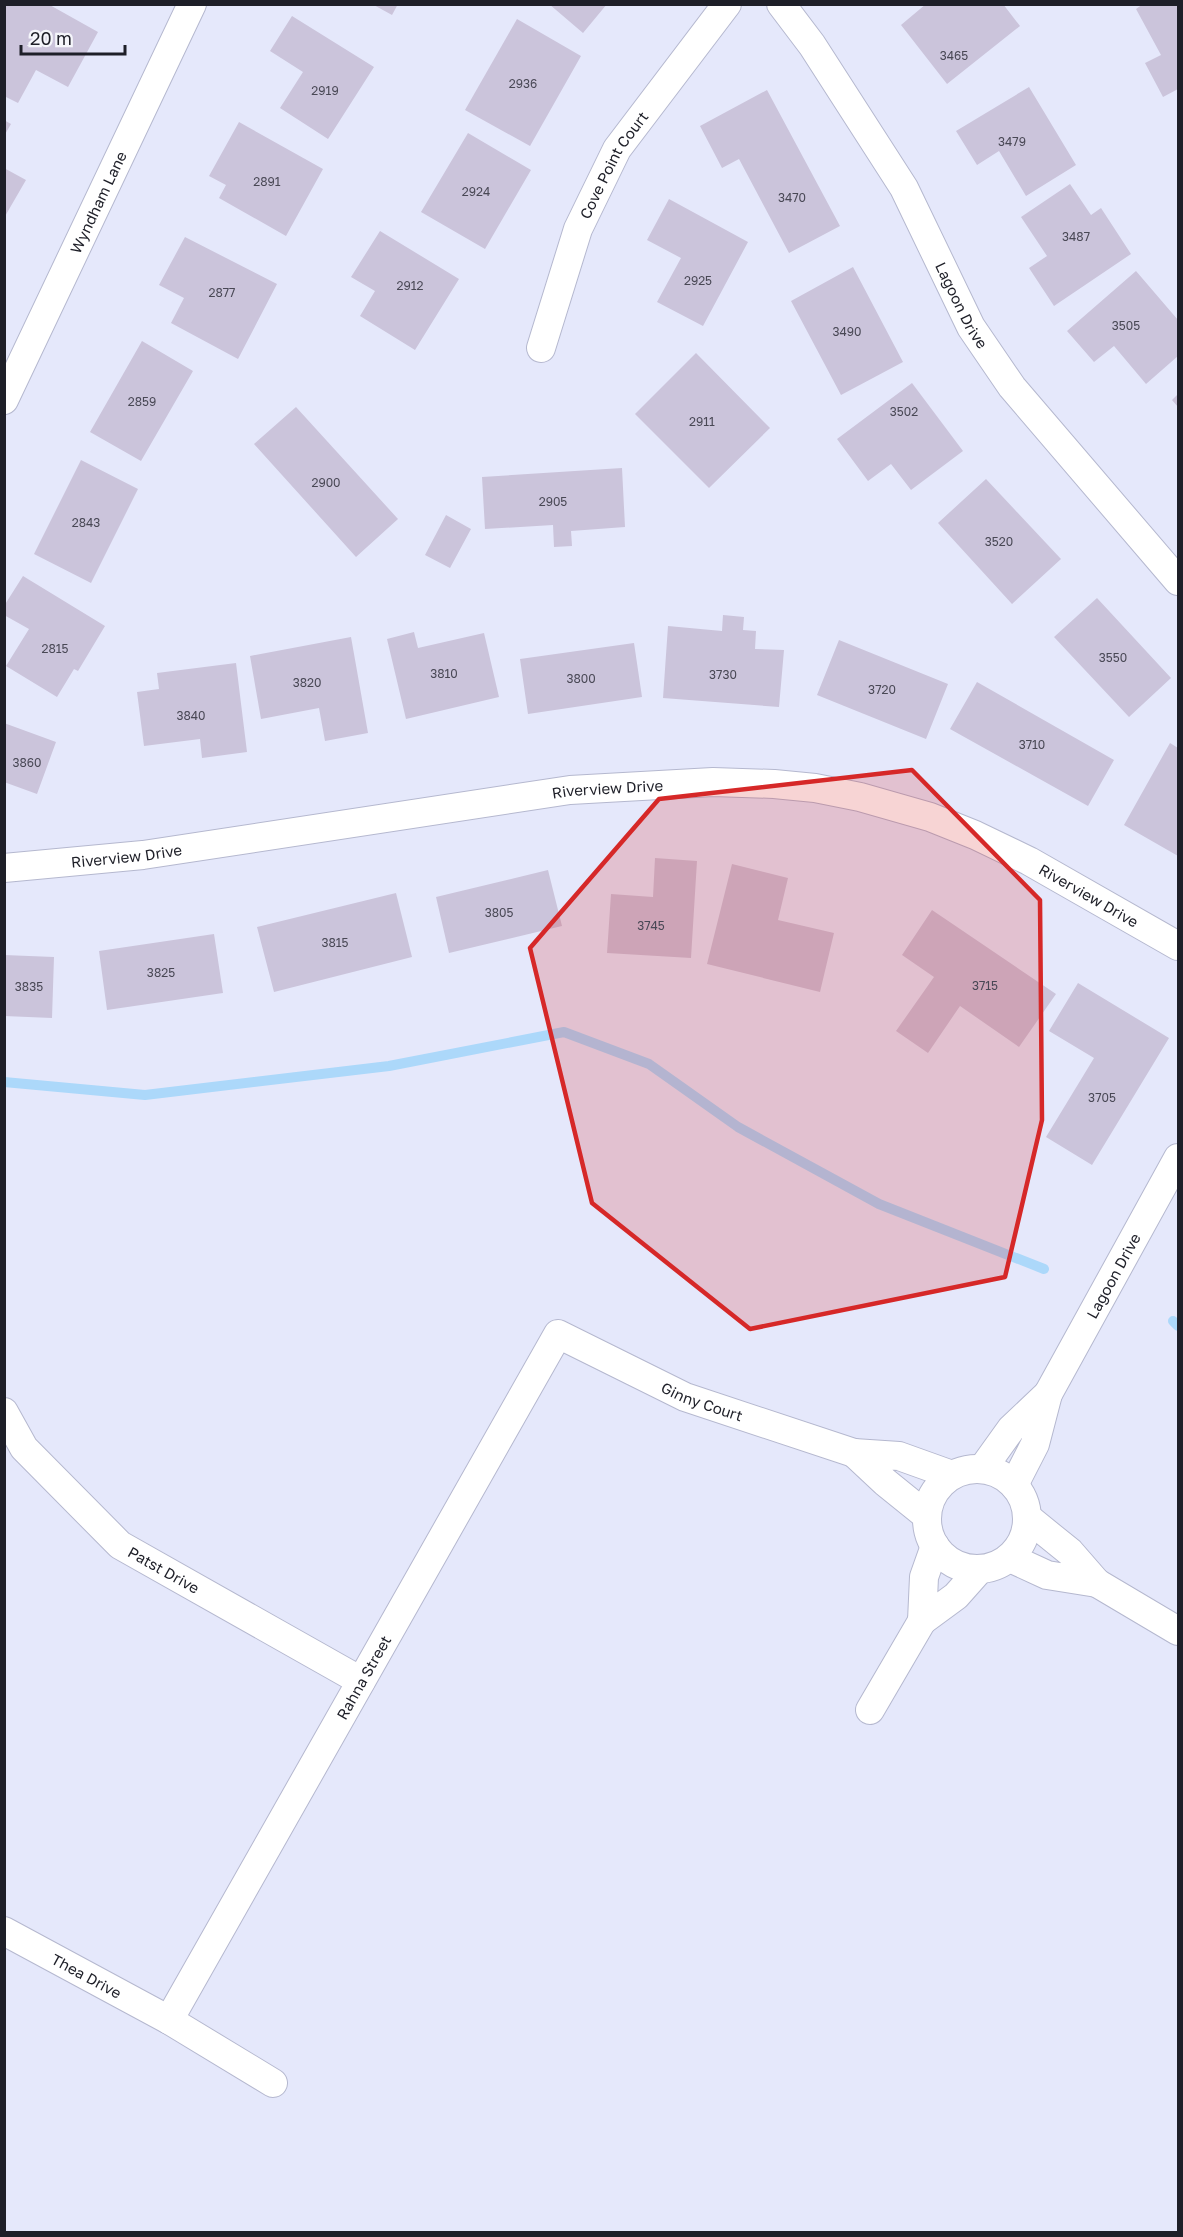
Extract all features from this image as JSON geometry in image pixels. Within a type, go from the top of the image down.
[{"type":"street","name":"Wyndham Lane","points":[[4,400],[192,4]]},
{"type":"street","name":"Cove Point Court","points":[[541,348],[578,229],[617,149],[727,4]]},
{"type":"street","name":"Lagoon Drive","points":[[781,4],[812,45],[904,188],[971,327],[1012,387],[1179,581]]},
{"type":"street","name":"Riverview Drive","points":[[4,868],[143,855],[570,790],[713,782],[774,783],[860,797],[930,817],[975,835],[1029,861],[1179,946]]},
{"type":"street","name":"Lagoon Drive","points":[[1048,1394],[1179,1158]]},
{"type":"street","name":"Ginny Court","points":[[558,1334],[685,1397],[854,1453]]},
{"type":"street","name":"Rahna Street","points":[[169,2020],[558,1334]]},
{"type":"street","points":[[983,1468],[1011,1429],[1048,1394]]},
{"type":"street","points":[[1014,1485],[1035,1444],[1048,1394]]},
{"type":"street","name":"Patst Drive","points":[[4,1412],[24,1448],[120,1545],[362,1681]]},
{"type":"street","points":[[854,1453],[899,1456],[952,1475]]},
{"type":"street","points":[[854,1453],[927,1516]]},
{"type":"street","points":[[983,1468],[999,1474],[1014,1485],[1022,1497],[1028,1518],[1027,1530],[1020,1545],[1010,1558],[995,1566],[980,1569],[963,1568],[948,1560],[935,1546],[929,1534],[927,1516],[930,1501],[938,1486],[952,1475],[983,1468]]},
{"type":"street","points":[[1028,1518],[1070,1552],[1097,1583],[1179,1631]]},
{"type":"street","points":[[922,1621],[924,1577],[935,1546]]},
{"type":"street","points":[[1010,1558],[1047,1575],[1097,1583]]},
{"type":"street","points":[[870,1710],[922,1621],[956,1596],[980,1569]]},
{"type":"street","name":"Thea Drive","points":[[4,1931],[169,2020],[273,2083]]},
{"type":"highlighted area","points":[[912,770],[1040,900],[1042,1120],[1005,1277],[750,1329],[592,1203],[530,948],[659,799]]},
{"type":"building","points":[[4,4],[48,4],[98,32],[68,87],[36,70],[18,103],[4,96]]},
{"type":"building","points":[[372,4],[398,4],[392,15]]},
{"type":"building","points":[[549,4],[607,4],[583,33]]},
{"type":"building","points":[[926,4],[1003,4],[1020,26],[947,84],[901,25]]},
{"type":"building","points":[[1143,4],[1178,4],[1178,89],[1163,97],[1145,63],[1161,55],[1136,9]]},
{"type":"building","points":[[292,16],[374,67],[328,139],[280,108],[303,72],[270,51]]},
{"type":"building","points":[[517,19],[581,56],[530,146],[465,110]]},
{"type":"building","points":[[1029,87],[1076,165],[1026,196],[999,151],[977,165],[956,131]]},
{"type":"building","points":[[767,90],[840,226],[789,253],[739,159],[722,168],[700,126]]},
{"type":"building","points":[[4,120],[11,124],[4,136]]},
{"type":"building","points":[[239,122],[323,169],[286,236],[219,198],[226,185],[209,176]]},
{"type":"building","points":[[468,133],[531,170],[485,249],[421,212]]},
{"type":"building","points":[[4,168],[26,180],[4,218]]},
{"type":"building","points":[[1070,184],[1091,215],[1101,208],[1131,254],[1054,306],[1029,268],[1047,256],[1021,217]]},
{"type":"building","points":[[669,199],[748,242],[703,326],[657,302],[681,258],[647,240]]},
{"type":"building","points":[[380,231],[459,279],[415,350],[360,316],[375,291],[351,277]]},
{"type":"building","points":[[185,237],[277,284],[238,359],[171,323],[184,298],[159,285]]},
{"type":"building","points":[[853,267],[903,362],[841,395],[791,301]]},
{"type":"building","points":[[1136,271],[1178,320],[1178,356],[1146,384],[1114,346],[1094,362],[1067,331]]},
{"type":"building","points":[[142,341],[193,371],[141,461],[90,432]]},
{"type":"building","points":[[696,353],[770,428],[709,488],[635,414]]},
{"type":"building","points":[[912,383],[963,451],[911,490],[891,464],[868,481],[837,439]]},
{"type":"building","points":[[1178,394],[1178,407],[1172,400]]},
{"type":"building","points":[[296,407],[398,519],[356,557],[254,444]]},
{"type":"building","points":[[81,460],[138,489],[91,583],[34,554]]},
{"type":"building","points":[[622,468],[625,527],[571,531],[572,546],[554,547],[553,525],[485,529],[482,477]]},
{"type":"building","points":[[986,479],[1061,559],[1012,604],[938,523]]},
{"type":"building","points":[[446,515],[471,529],[450,568],[425,555]]},
{"type":"building","points":[[23,576],[105,626],[78,671],[74,669],[57,697],[6,666],[29,629],[4,615],[4,606]]},
{"type":"building","points":[[1097,598],[1171,678],[1129,717],[1054,637]]},
{"type":"building","points":[[723,615],[744,617],[743,630],[756,631],[755,649],[784,650],[779,707],[663,698],[668,626],[722,631]]},
{"type":"building","points":[[414,632],[418,648],[484,633],[499,697],[406,719],[387,639]]},
{"type":"building","points":[[351,637],[368,733],[325,741],[319,708],[261,719],[250,656]]},
{"type":"building","points":[[839,640],[948,684],[926,739],[817,695]]},
{"type":"building","points":[[634,643],[642,697],[528,714],[520,659]]},
{"type":"building","points":[[236,663],[247,752],[202,758],[200,739],[144,746],[137,692],[159,689],[157,673]]},
{"type":"building","points":[[977,682],[1114,760],[1088,806],[950,729]]},
{"type":"building","points":[[4,723],[56,742],[37,794],[4,782]]},
{"type":"building","points":[[1170,743],[1178,748],[1178,856],[1124,825]]},
{"type":"building","points":[[655,858],[697,861],[691,958],[607,953],[611,894],[653,897]]},
{"type":"building","points":[[732,864],[788,878],[778,920],[834,933],[820,992],[707,964]]},
{"type":"building","points":[[548,870],[562,926],[449,953],[436,897]]},
{"type":"building","points":[[396,893],[412,957],[274,992],[257,927]]},
{"type":"building","points":[[932,910],[1056,994],[1019,1047],[960,1006],[928,1053],[896,1031],[934,977],[902,955]]},
{"type":"building","points":[[214,934],[223,993],[107,1010],[99,951]]},
{"type":"building","points":[[4,955],[54,957],[52,1018],[4,1016]]},
{"type":"building","points":[[1078,983],[1169,1038],[1092,1165],[1046,1137],[1094,1058],[1049,1031]]},
{"type":"waterway","points":[[4,1082],[145,1095],[389,1066],[564,1032],[649,1064],[738,1127],[879,1204],[1044,1269]]},
{"type":"waterway","points":[[1173,1321],[1178,1326]]}]
